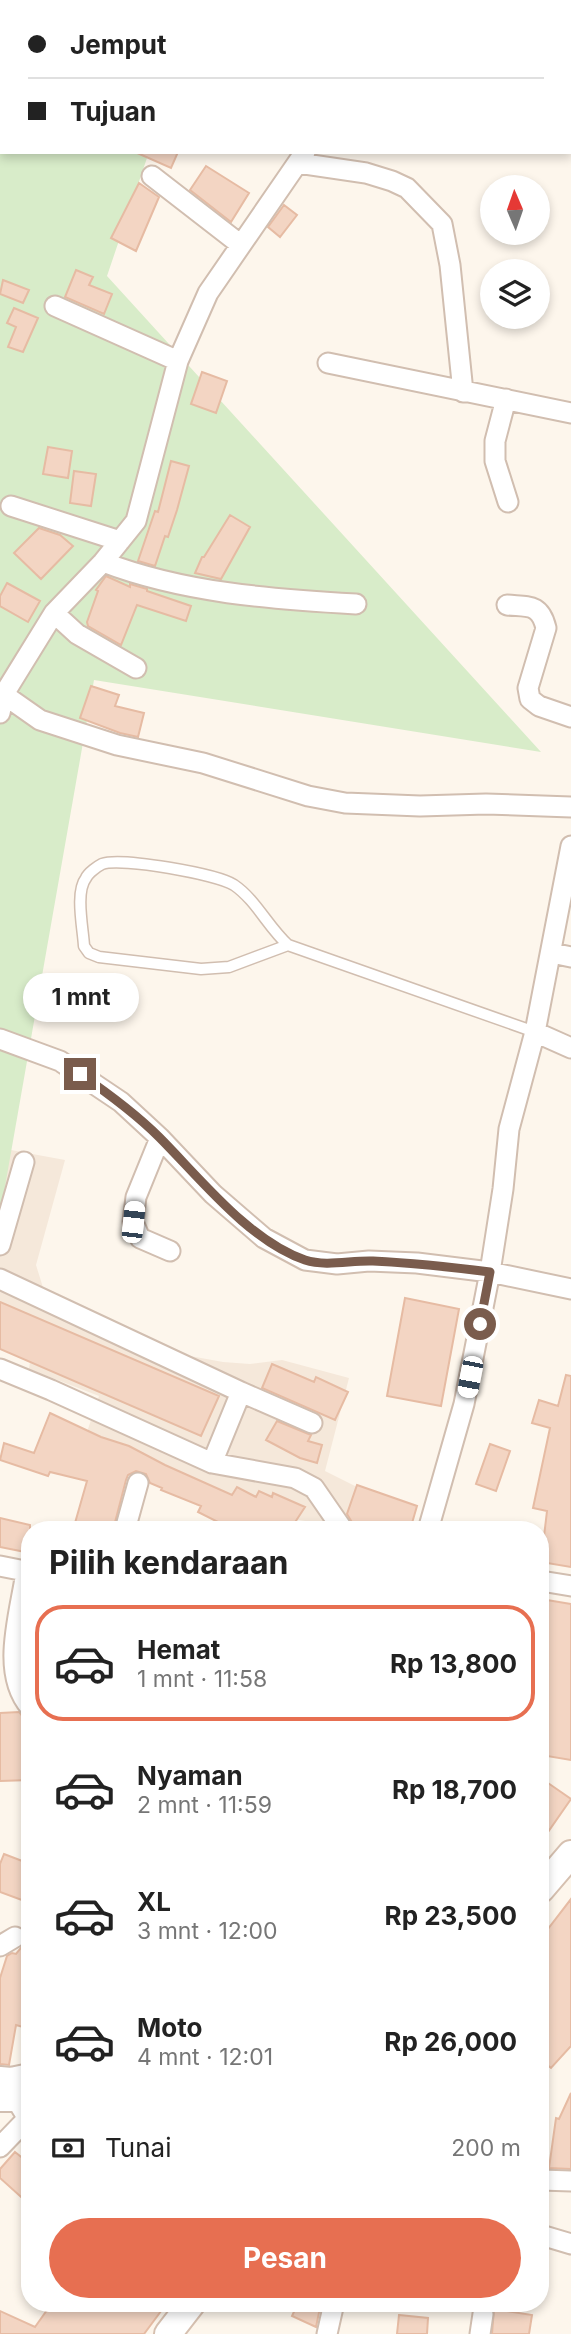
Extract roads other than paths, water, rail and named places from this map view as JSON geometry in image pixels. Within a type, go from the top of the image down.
[{"type":"main road","points":[[549,1880],[571,1854]]},
{"type":"main road","points":[[168,2334],[185,2312]]},
{"type":"street","points":[[463,392],[450,265],[442,225],[407,188],[366,173],[301,158],[208,293],[177,361],[136,521],[103,562],[54,613],[1,700],[40,720],[117,745],[203,763],[308,796],[345,803],[571,807]]},
{"type":"street","points":[[152,176],[241,246]]},
{"type":"street","points":[[55,306],[177,361]]},
{"type":"street","points":[[328,363],[571,413]]},
{"type":"street","points":[[506,398],[495,441],[495,461],[508,502]]},
{"type":"street","points":[[11,506],[120,541]]},
{"type":"street","points":[[103,562],[130,572],[187,586],[273,599],[356,604]]},
{"type":"street","points":[[507,605],[532,607],[540,611],[544,620],[545,628],[528,688],[530,699],[539,706],[571,717]]},
{"type":"street","points":[[54,613],[77,634],[136,668]]},
{"type":"street","points":[[431,1521],[464,1404],[490,1272],[509,1129],[535,1032],[561,955],[571,846]]},
{"type":"street","points":[[535,1032],[571,1048]]},
{"type":"street","points":[[0,1040],[60,1061],[121,1102],[160,1138],[213,1194],[264,1238],[305,1260],[337,1264],[369,1261],[417,1263],[490,1272],[571,1289]]},
{"type":"street","points":[[160,1138],[136,1197],[133,1222],[140,1238],[170,1251]]},
{"type":"street","points":[[1,1240],[24,1162]]},
{"type":"street","points":[[0,1279],[312,1423]]},
{"type":"street","points":[[0,1369],[212,1463],[295,1478],[314,1488],[337,1521]]},
{"type":"street","points":[[212,1463],[241,1392]]},
{"type":"street","points":[[127,1521],[138,1483]]},
{"type":"street","points":[[0,1566],[21,1570]]},
{"type":"street","points":[[549,1582],[571,1586]]},
{"type":"street","points":[[21,1599],[7,1653],[21,1696]]},
{"type":"street","points":[[0,2147],[18,2096]]},
{"type":"street","points":[[549,2180],[571,2181]]},
{"type":"street","points":[[549,2237],[571,2244]]},
{"type":"street","points":[[327,2334],[332,2312]]},
{"type":"street","points":[[480,2334],[482,2314]]},
{"type":"lane","points":[[288,945],[229,967],[201,969],[99,957],[89,953],[85,946],[80,890],[86,877],[102,864],[128,862],[210,876],[231,883],[243,891],[274,932],[288,945],[535,1032]]}]
